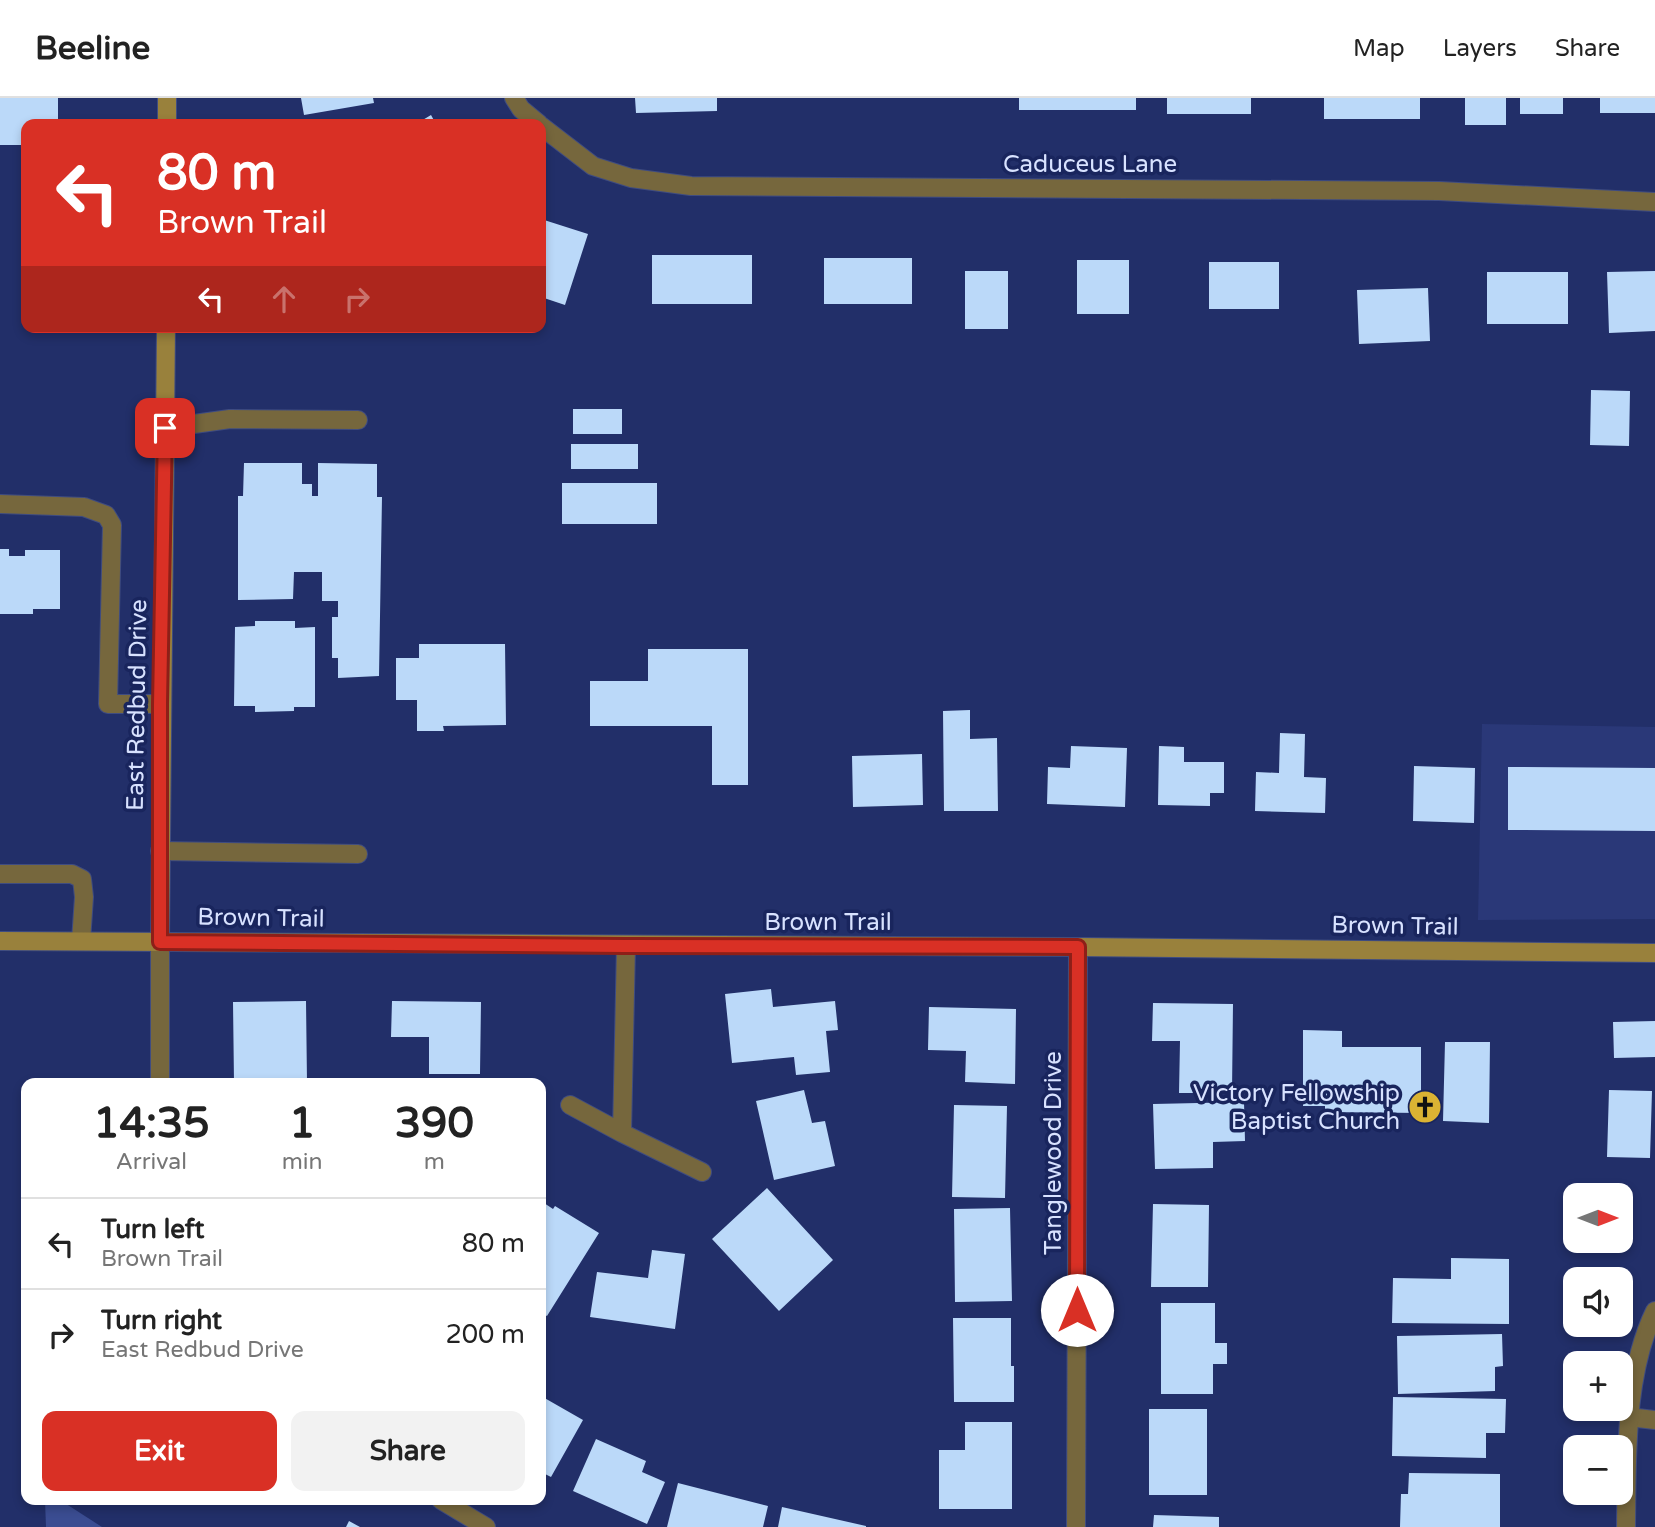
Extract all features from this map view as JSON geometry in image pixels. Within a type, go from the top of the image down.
[{"type":"main road","points":[[167,98],[167,119]]},
{"type":"main road","name":"East Redbud Drive","points":[[160,942],[160,704],[166,333]]},
{"type":"main road","name":"Brown Trail","points":[[0,941],[1655,953]]},
{"type":"street","name":"Caduceus Lane","points":[[514,98],[521,109],[533,119]]},
{"type":"street","name":"Caduceus Lane","points":[[546,130],[593,166],[631,178],[691,186],[1439,191],[1655,202]]},
{"type":"street","points":[[165,428],[230,419],[358,421]]},
{"type":"street","points":[[0,504],[84,507],[106,515],[112,525],[107,704],[160,704]]},
{"type":"street","points":[[160,850],[358,854]]},
{"type":"street","points":[[0,874],[72,874],[82,879],[84,897],[80,941]]},
{"type":"street","name":"East Redbud Drive","points":[[160,942],[160,1078]]},
{"type":"street","points":[[622,1133],[625,946]]},
{"type":"street","name":"Tanglewood Drive","points":[[1076,1527],[1078,947]]},
{"type":"street","points":[[570,1105],[702,1172]]},
{"type":"street","points":[[1633,1392],[1637,1366],[1655,1311]]},
{"type":"street","points":[[1633,1417],[1655,1420]]},
{"type":"street","points":[[1626,1527],[1629,1421]]},
{"type":"street","points":[[450,1505],[486,1527]]},
{"type":"shaded area","points":[[1482,724],[1655,727],[1655,919],[1478,920]]},
{"type":"shaded area","points":[[45,1505],[68,1505],[102,1527],[46,1527]]},
{"type":"building","points":[[0,98],[58,98],[58,119],[21,119],[21,145],[0,145]]},
{"type":"building","points":[[301,98],[373,98],[374,103],[304,115]]},
{"type":"building","points":[[635,98],[717,98],[717,111],[636,113]]},
{"type":"building","points":[[1019,98],[1136,98],[1136,110],[1019,110]]},
{"type":"building","points":[[1167,98],[1251,98],[1251,114],[1167,114]]},
{"type":"building","points":[[1324,98],[1420,98],[1420,119],[1324,119]]},
{"type":"building","points":[[1465,98],[1506,98],[1506,125],[1465,125]]},
{"type":"building","points":[[1520,98],[1563,98],[1563,114],[1520,114]]},
{"type":"building","points":[[1600,98],[1655,98],[1655,113],[1600,113]]},
{"type":"building","points":[[546,221],[588,234],[565,305],[546,299]]},
{"type":"building","points":[[652,255],[752,255],[752,304],[652,304]]},
{"type":"building","points":[[824,258],[912,258],[912,304],[824,304]]},
{"type":"building","points":[[1077,260],[1129,260],[1129,314],[1077,314]]},
{"type":"building","points":[[1209,262],[1279,262],[1279,309],[1209,309]]},
{"type":"building","points":[[965,271],[1008,271],[1008,329],[965,329]]},
{"type":"building","points":[[1655,271],[1655,331],[1609,333],[1607,272]]},
{"type":"building","points":[[1487,272],[1568,272],[1568,324],[1487,324]]},
{"type":"building","points":[[1428,288],[1430,341],[1359,344],[1357,290]]},
{"type":"building","points":[[1591,390],[1630,391],[1629,446],[1590,445]]},
{"type":"building","points":[[573,409],[622,409],[622,434],[573,434]]},
{"type":"building","points":[[571,444],[638,444],[638,469],[571,469]]},
{"type":"building","points":[[244,463],[302,463],[302,484],[312,484],[312,496],[318,496],[318,463],[377,464],[377,497],[382,497],[379,676],[338,678],[338,658],[332,658],[332,617],[338,617],[338,601],[322,601],[322,572],[294,572],[293,599],[238,600],[238,496],[243,496]]},
{"type":"building","points":[[562,483],[657,483],[657,524],[562,524]]},
{"type":"building","points":[[0,549],[9,549],[9,556],[25,556],[25,550],[60,550],[60,609],[33,609],[33,614],[0,614]]},
{"type":"building","points":[[255,621],[295,621],[295,628],[315,627],[315,707],[294,707],[294,711],[255,712],[255,706],[234,706],[235,627],[255,626]]},
{"type":"building","points":[[419,644],[505,644],[506,725],[443,726],[444,731],[417,731],[417,700],[396,700],[396,658],[419,658]]},
{"type":"building","points":[[648,649],[748,649],[748,785],[712,785],[712,726],[590,726],[590,681],[648,681]]},
{"type":"building","points":[[970,710],[970,739],[997,738],[998,811],[944,811],[943,711]]},
{"type":"building","points":[[1280,733],[1305,734],[1304,777],[1326,778],[1325,813],[1255,811],[1256,772],[1279,773]]},
{"type":"building","points":[[1071,746],[1127,748],[1125,807],[1047,804],[1048,767],[1070,768]]},
{"type":"building","points":[[1159,746],[1184,747],[1184,762],[1224,762],[1224,793],[1210,793],[1210,806],[1158,805]]},
{"type":"building","points":[[922,754],[923,805],[853,807],[852,756]]},
{"type":"building","points":[[1414,766],[1475,768],[1474,823],[1413,821]]},
{"type":"building","points":[[1508,767],[1655,768],[1655,831],[1508,830]]},
{"type":"building","points":[[771,989],[773,1007],[835,1001],[838,1030],[826,1031],[830,1072],[796,1075],[794,1057],[732,1063],[725,994]]},
{"type":"building","points":[[306,1001],[307,1078],[234,1078],[233,1002]]},
{"type":"building","points":[[392,1001],[481,1002],[480,1074],[429,1074],[429,1037],[391,1037]]},
{"type":"building","points":[[1153,1003],[1233,1004],[1232,1093],[1179,1093],[1180,1041],[1152,1041]]},
{"type":"building","points":[[929,1007],[1016,1009],[1015,1084],[965,1082],[966,1051],[928,1050]]},
{"type":"building","points":[[1655,1021],[1655,1057],[1614,1058],[1613,1022]]},
{"type":"building","points":[[1303,1030],[1342,1031],[1342,1047],[1421,1047],[1421,1113],[1325,1112],[1325,1106],[1303,1106]]},
{"type":"building","points":[[1445,1042],[1490,1042],[1489,1123],[1443,1121]]},
{"type":"building","points":[[804,1090],[812,1123],[825,1121],[835,1166],[774,1180],[756,1101]]},
{"type":"building","points":[[1609,1090],[1652,1091],[1650,1158],[1607,1157]]},
{"type":"building","points":[[1244,1102],[1245,1141],[1213,1142],[1213,1168],[1155,1169],[1153,1104]]},
{"type":"building","points":[[954,1105],[1007,1106],[1005,1198],[952,1197]]},
{"type":"building","points":[[767,1188],[833,1260],[779,1311],[712,1239]]},
{"type":"building","points":[[546,1204],[553,1209],[555,1206],[599,1233],[547,1316]]},
{"type":"building","points":[[1153,1204],[1209,1205],[1208,1287],[1151,1287]]},
{"type":"building","points":[[1010,1208],[1012,1301],[955,1302],[954,1209]]},
{"type":"building","points":[[652,1250],[685,1254],[675,1329],[590,1317],[597,1272],[648,1278]]},
{"type":"building","points":[[1451,1258],[1509,1259],[1509,1324],[1392,1323],[1393,1278],[1451,1279]]},
{"type":"building","points":[[1161,1303],[1215,1303],[1215,1343],[1227,1343],[1227,1364],[1213,1364],[1213,1394],[1161,1394]]},
{"type":"building","points":[[953,1318],[1011,1318],[1014,1402],[954,1402]]},
{"type":"building","points":[[1502,1334],[1503,1366],[1495,1367],[1495,1391],[1398,1394],[1397,1336]]},
{"type":"building","points":[[1393,1397],[1506,1399],[1505,1433],[1486,1433],[1486,1458],[1392,1456]]},
{"type":"building","points":[[546,1399],[583,1420],[551,1477],[546,1474]]},
{"type":"building","points":[[1149,1409],[1207,1409],[1207,1495],[1149,1495]]},
{"type":"building","points":[[965,1422],[1012,1422],[1012,1509],[939,1509],[939,1450],[965,1450]]},
{"type":"building","points":[[596,1439],[646,1461],[642,1472],[665,1482],[647,1524],[573,1491]]},
{"type":"building","points":[[1409,1473],[1500,1474],[1500,1527],[1400,1527],[1401,1494],[1408,1494]]},
{"type":"building","points":[[678,1483],[768,1506],[763,1527],[667,1527]]},
{"type":"building","points":[[782,1507],[866,1526],[866,1527],[778,1527]]},
{"type":"building","points":[[1154,1515],[1219,1517],[1219,1527],[1153,1527]]},
{"type":"building","points":[[349,1521],[360,1527],[346,1527]]},
{"type":"place","name":"Victory Fellowship Baptist Church","points":[[1425,1107]]},
{"type":"route","points":[[165,428],[160,704],[160,942],[1078,947],[1077,1310]]}]
